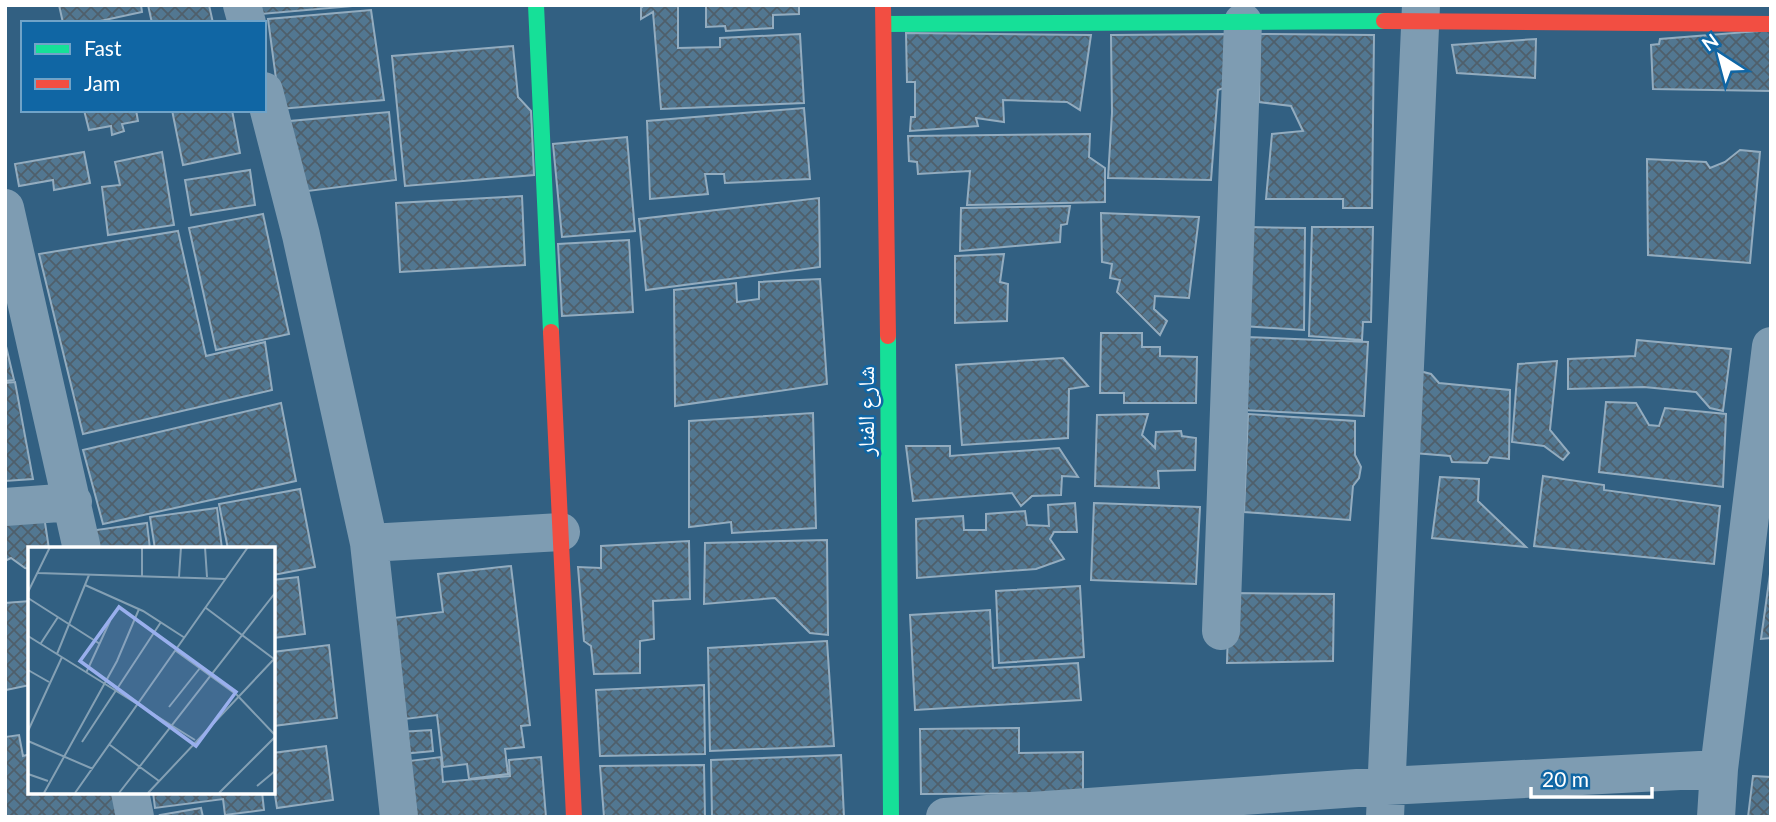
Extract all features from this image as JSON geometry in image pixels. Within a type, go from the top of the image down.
[{"type":"street","points":[[536,5],[574,817]]},
{"type":"street","name":"شارع الفنار","points":[[883,5],[887,196],[891,817]]},
{"type":"street","points":[[884,24],[1244,22],[1421,13],[1771,24]]},
{"type":"street","points":[[1386,801],[1421,13]]},
{"type":"street","points":[[1221,631],[1244,22]]},
{"type":"street","points":[[266,99],[301,235],[369,543],[399,817]]},
{"type":"street","points":[[5,208],[82,547]]},
{"type":"street","points":[[1716,817],[1771,346]]},
{"type":"street","points":[[5,507],[73,502]]},
{"type":"street","points":[[369,543],[561,532]]},
{"type":"street","points":[[945,817],[1386,801],[1720,769]]},
{"type":"street","points":[[130,794],[135,817]]},
{"type":"building","points":[[59,5],[141,5],[142,12],[100,21],[63,21]]},
{"type":"building","points":[[148,5],[209,5],[213,21],[152,21]]},
{"type":"building","points":[[260,5],[364,5],[261,14]]},
{"type":"building","points":[[644,5],[678,5],[678,48],[720,47],[720,38],[800,34],[804,103],[661,109],[653,12],[641,19],[641,8]]},
{"type":"building","points":[[706,5],[799,5],[799,14],[773,15],[773,28],[726,31],[725,26],[706,27]]},
{"type":"building","points":[[371,10],[384,100],[280,109],[268,19]]},
{"type":"building","points":[[1771,30],[1771,91],[1653,89],[1651,45],[1659,44],[1660,39]]},
{"type":"building","points":[[906,33],[1091,35],[1080,110],[1067,102],[1003,100],[1004,122],[976,118],[978,126],[910,131],[911,117],[915,117],[915,82],[907,82]]},
{"type":"building","points":[[1225,34],[1226,87],[1218,90],[1211,180],[1108,178],[1112,113],[1111,35]]},
{"type":"building","points":[[1260,34],[1374,35],[1372,208],[1343,208],[1343,199],[1266,199],[1272,134],[1303,131],[1291,106],[1259,102]]},
{"type":"building","points":[[1536,39],[1535,78],[1457,73],[1452,45]]},
{"type":"building","points":[[513,46],[518,97],[531,111],[534,175],[405,186],[392,56]]},
{"type":"building","points":[[804,108],[810,179],[725,183],[724,174],[705,174],[708,194],[650,199],[647,121]]},
{"type":"building","points":[[84,112],[136,112],[138,121],[122,124],[124,131],[112,135],[111,126],[89,130]]},
{"type":"building","points":[[172,112],[232,112],[240,153],[183,165]]},
{"type":"building","points":[[389,112],[396,180],[292,193],[279,122]]},
{"type":"building","points":[[1090,134],[1089,157],[1105,168],[1105,202],[967,205],[970,171],[918,174],[917,162],[909,161],[908,136]]},
{"type":"building","points":[[627,137],[635,231],[562,237],[553,144]]},
{"type":"building","points":[[1740,150],[1760,152],[1750,263],[1648,255],[1647,159],[1706,162],[1710,168],[1725,162]]},
{"type":"building","points":[[84,152],[90,183],[54,190],[53,180],[19,186],[15,164]]},
{"type":"building","points":[[162,152],[174,225],[108,235],[102,187],[120,185],[115,162]]},
{"type":"building","points":[[250,170],[255,205],[191,215],[185,180]]},
{"type":"building","points":[[522,196],[525,265],[400,272],[396,203]]},
{"type":"building","points":[[819,198],[820,267],[646,290],[639,219]]},
{"type":"building","points":[[1070,206],[1067,224],[1061,225],[1060,242],[960,251],[961,208]]},
{"type":"building","points":[[1101,213],[1199,217],[1189,298],[1155,296],[1154,309],[1167,321],[1160,335],[1117,292],[1120,280],[1110,278],[1112,264],[1102,262]]},
{"type":"building","points":[[263,214],[289,334],[216,350],[189,228]]},
{"type":"building","points":[[1247,227],[1305,228],[1304,330],[1243,326]]},
{"type":"building","points":[[1312,227],[1373,227],[1371,322],[1363,322],[1362,340],[1309,336]]},
{"type":"building","points":[[178,231],[206,356],[265,342],[272,390],[83,434],[39,254]]},
{"type":"building","points":[[629,240],[633,312],[562,316],[558,244]]},
{"type":"building","points":[[1004,254],[1000,282],[1008,284],[1007,321],[955,323],[955,256]]},
{"type":"building","points":[[820,279],[827,384],[675,406],[674,290],[736,283],[737,302],[759,299],[759,282]]},
{"type":"building","points":[[1101,333],[1142,333],[1142,347],[1160,347],[1160,356],[1197,357],[1196,403],[1124,403],[1124,393],[1100,393]]},
{"type":"building","points":[[1246,337],[1368,342],[1364,416],[1242,410]]},
{"type":"building","points":[[1637,340],[1731,349],[1723,411],[1710,408],[1696,392],[1644,387],[1568,389],[1568,359],[1635,356]]},
{"type":"building","points":[[5,342],[14,380],[5,381]]},
{"type":"building","points":[[1063,358],[1088,386],[1069,389],[1068,438],[962,445],[956,365]]},
{"type":"building","points":[[1557,361],[1550,430],[1569,453],[1563,460],[1544,446],[1512,442],[1518,364]]},
{"type":"building","points":[[1412,369],[1431,374],[1439,383],[1510,390],[1509,459],[1490,457],[1487,463],[1452,462],[1450,456],[1414,453]]},
{"type":"building","points":[[15,382],[33,479],[5,481],[5,383]]},
{"type":"building","points":[[1606,402],[1636,403],[1649,425],[1659,426],[1665,408],[1726,414],[1723,487],[1599,472]]},
{"type":"building","points":[[281,403],[296,481],[103,524],[83,450]]},
{"type":"building","points":[[813,413],[816,528],[732,533],[731,522],[689,527],[689,421]]},
{"type":"building","points":[[1148,414],[1142,435],[1155,448],[1156,432],[1181,431],[1182,436],[1196,438],[1195,470],[1158,471],[1159,488],[1095,486],[1097,415]]},
{"type":"building","points":[[1248,414],[1355,421],[1355,455],[1361,467],[1359,478],[1353,486],[1350,520],[1244,512]]},
{"type":"building","points":[[906,446],[950,446],[950,456],[1059,448],[1078,477],[1062,476],[1061,495],[1032,496],[1021,506],[1012,493],[913,501]]},
{"type":"building","points":[[1543,476],[1604,485],[1604,490],[1720,506],[1714,564],[1534,546]]},
{"type":"building","points":[[1440,477],[1479,479],[1478,501],[1526,547],[1432,538]]},
{"type":"building","points":[[300,489],[315,567],[275,575],[275,547],[228,547],[219,504]]},
{"type":"building","points":[[1075,503],[1077,532],[1054,532],[1050,539],[1064,559],[1036,569],[917,578],[916,519],[963,516],[964,530],[986,530],[986,514],[1025,511],[1027,525],[1049,526],[1048,505]]},
{"type":"building","points":[[1094,503],[1200,507],[1196,584],[1091,580]]},
{"type":"building","points":[[217,508],[222,547],[155,547],[150,517]]},
{"type":"building","points":[[44,516],[49,547],[28,547],[28,569],[11,558],[5,561],[5,517]]},
{"type":"building","points":[[147,523],[150,547],[92,547],[89,531]]},
{"type":"building","points":[[827,540],[828,635],[810,633],[775,598],[704,604],[705,543]]},
{"type":"building","points":[[689,541],[690,599],[653,601],[654,639],[640,641],[640,673],[594,674],[591,646],[584,641],[578,567],[601,568],[601,546]]},
{"type":"building","points":[[511,566],[530,725],[521,726],[524,747],[505,749],[508,774],[469,779],[467,764],[443,767],[437,715],[405,719],[393,618],[443,612],[438,574]]},
{"type":"building","points":[[1771,567],[1771,638],[1761,639]]},
{"type":"building","points":[[298,577],[305,634],[275,638],[275,580]]},
{"type":"building","points":[[1080,586],[1084,657],[999,663],[996,591]]},
{"type":"building","points":[[1229,593],[1334,594],[1333,661],[1227,663]]},
{"type":"building","points":[[28,601],[28,685],[6,690],[5,603]]},
{"type":"building","points":[[990,610],[993,668],[1078,663],[1081,700],[915,710],[910,615]]},
{"type":"building","points":[[827,641],[834,746],[710,751],[708,648]]},
{"type":"building","points":[[329,645],[337,718],[275,726],[275,652]]},
{"type":"building","points":[[704,685],[705,754],[600,756],[596,690]]},
{"type":"building","points":[[1019,728],[1019,753],[1083,752],[1083,793],[921,794],[920,729]]},
{"type":"building","points":[[431,730],[433,751],[402,754],[400,732]]},
{"type":"building","points":[[19,735],[23,756],[28,755],[28,794],[123,794],[128,817],[5,817],[5,737]]},
{"type":"building","points":[[326,746],[333,800],[277,808],[275,753]]},
{"type":"building","points":[[841,755],[844,817],[712,817],[711,760]]},
{"type":"building","points":[[441,757],[443,782],[510,776],[509,760],[541,757],[546,817],[406,817],[401,762]]},
{"type":"building","points":[[704,765],[705,817],[604,817],[600,766]]},
{"type":"building","points":[[1753,776],[1771,777],[1771,817],[1748,817]]},
{"type":"building","points":[[153,794],[262,794],[264,810],[225,815],[223,799],[155,808]]},
{"type":"building","points":[[201,808],[203,817],[160,815]]},
{"type":"traffic: fast","points":[[536,5],[551,332]]},
{"type":"traffic: fast","points":[[884,24],[1384,21]]},
{"type":"traffic: fast","points":[[888,336],[891,817]]},
{"type":"traffic: jam","points":[[883,5],[888,336]]},
{"type":"traffic: jam","points":[[1384,21],[1771,24]]},
{"type":"traffic: jam","points":[[551,332],[574,817]]}]
